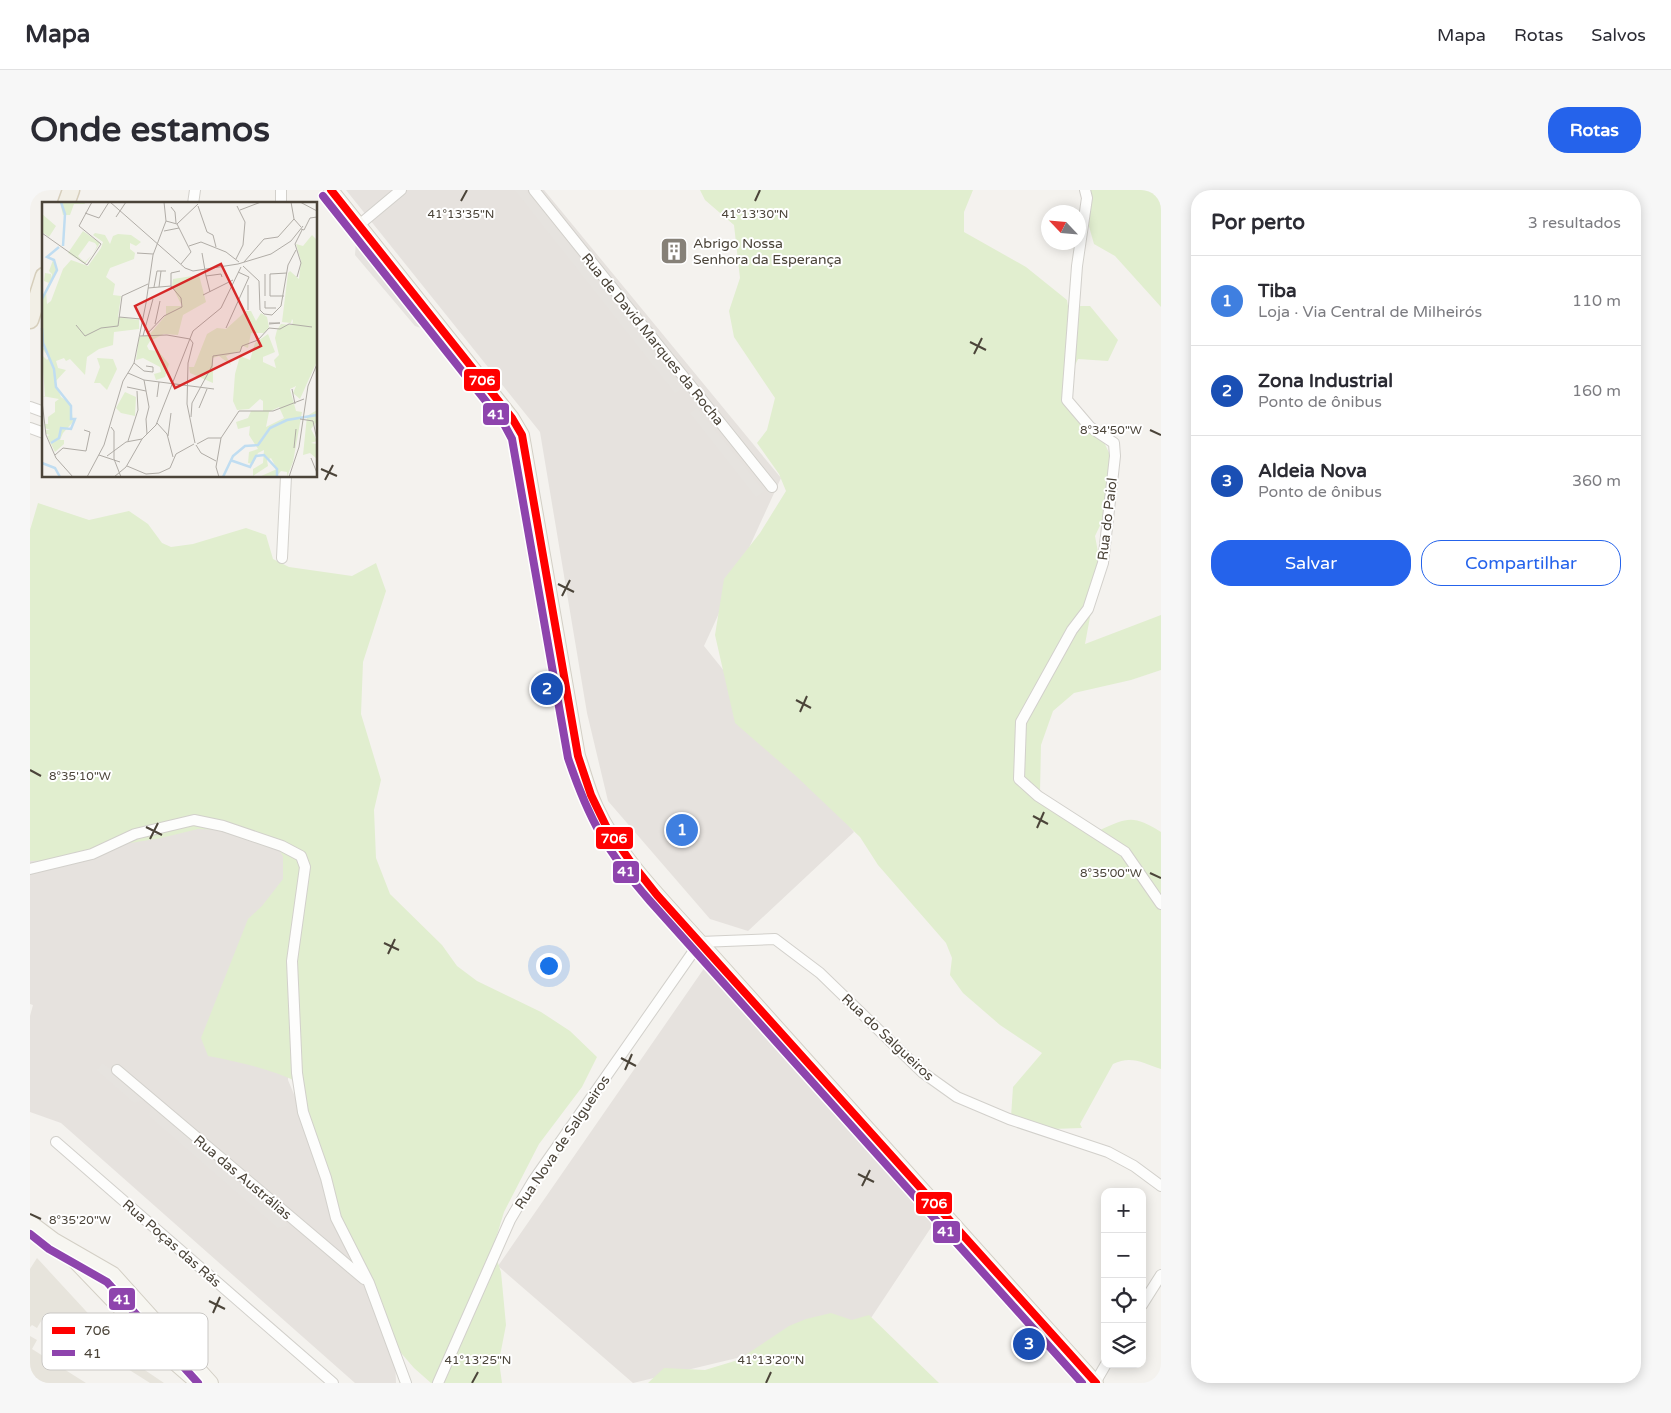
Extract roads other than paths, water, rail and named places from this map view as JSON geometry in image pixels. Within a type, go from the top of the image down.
[{"type":"main road","points":[[67,202],[71,190]]},
{"type":"main road","points":[[30,320],[42,282]]},
{"type":"street","points":[[331,190],[512,418],[522,436],[578,756],[596,807],[612,836],[635,869],[1096,1383],[1104,1368]]},
{"type":"street","points":[[359,225],[401,190]]},
{"type":"street","name":"Rua de David Marques da Rocha","points":[[534,190],[772,487]]},
{"type":"street","name":"Rua do Paiol","points":[[1085,190],[1087,198],[1077,266],[1066,400],[1090,427],[1114,443],[1115,456],[1108,530],[1103,563],[1088,609],[1072,630],[1022,722],[1019,779],[1038,796],[1124,852],[1161,904]]},
{"type":"street","points":[[30,407],[42,411]]},
{"type":"street","points":[[282,558],[286,478]]},
{"type":"street","points":[[30,869],[92,854],[135,834],[194,820],[223,826],[282,846],[301,856],[305,867],[292,961],[297,1073],[303,1112],[326,1178],[336,1218],[369,1283],[406,1383]]},
{"type":"street","name":"Rua do Salgueiros","points":[[700,942],[775,939],[820,973],[922,1072],[957,1097],[1009,1119],[1108,1152],[1134,1166],[1161,1186]]},
{"type":"street","name":"Rua Nova de Salgueiros","points":[[438,1383],[510,1220],[533,1181],[700,942]]},
{"type":"street","name":"Rua das Austrálias","points":[[117,1070],[369,1283]]},
{"type":"street","name":"Rua Poças das Rás","points":[[56,1142],[333,1383]]},
{"type":"street","points":[[30,1222],[54,1240],[113,1274],[148,1313]]},
{"type":"street","points":[[54,1240],[124,1313]]},
{"type":"street","points":[[1146,1299],[1161,1275]]},
{"type":"street","points":[[183,1370],[192,1378],[205,1383]]},
{"type":"street","points":[[199,1370],[211,1383]]},
{"type":"place","name":"Abrigo Nossa Senhora da Esperança","points":[[674,251]]},
{"type":"place","name":"Zona Industrial","points":[[547,689]]},
{"type":"place","name":"Tiba","points":[[682,830]]},
{"type":"place","name":"Aldeia Nova","points":[[1029,1344]]}]
